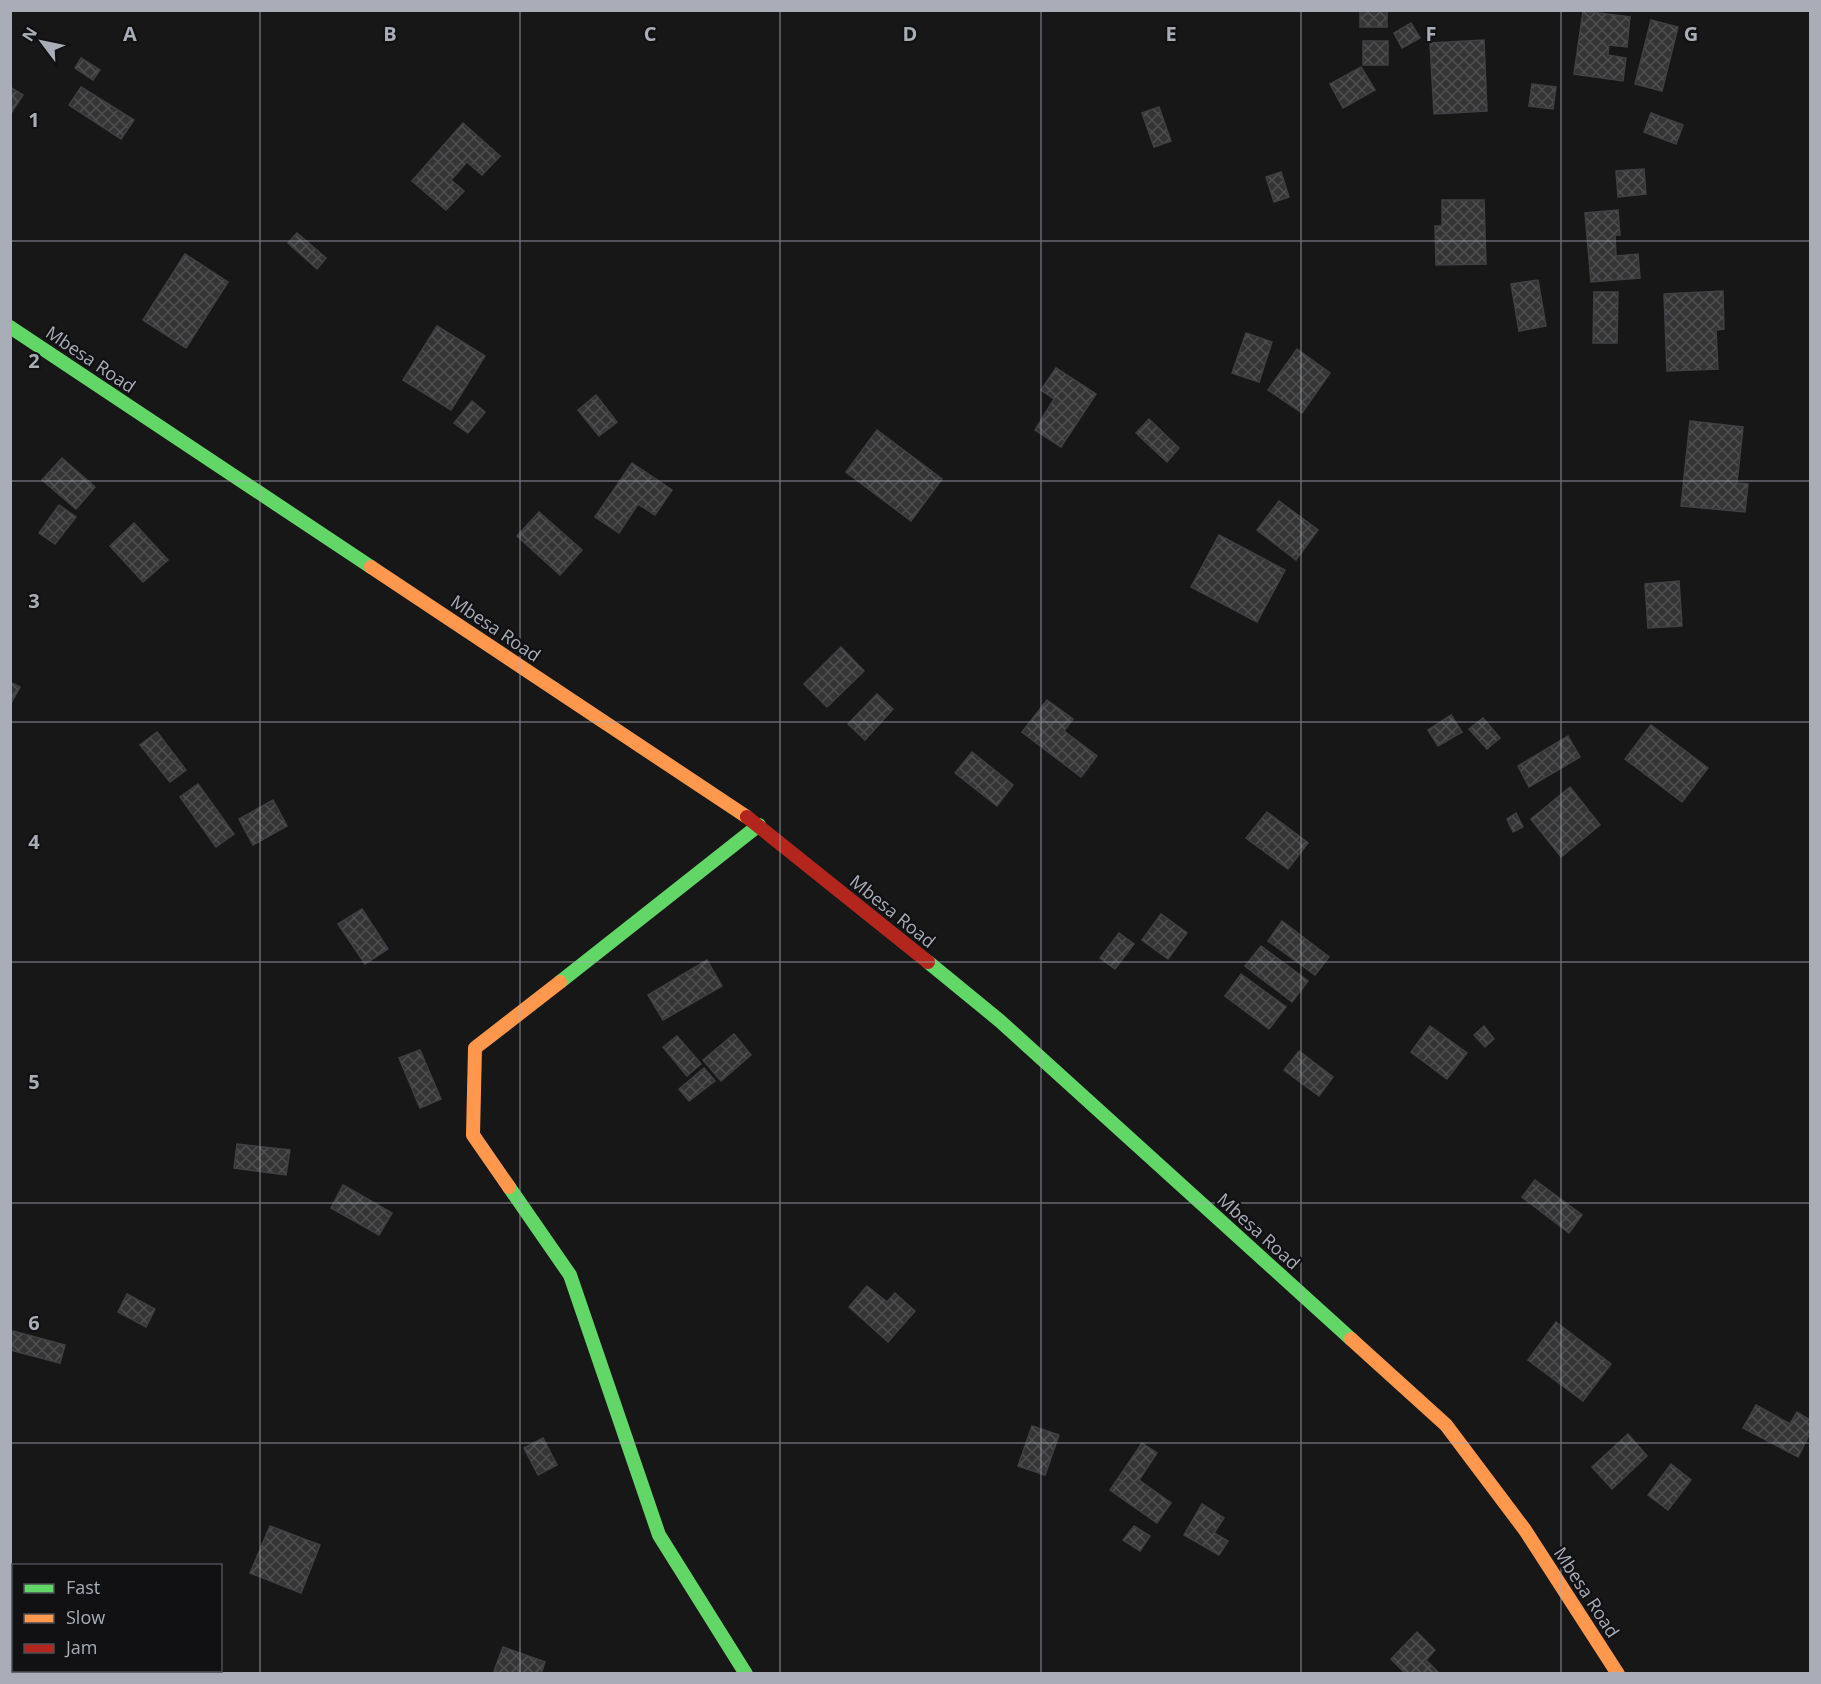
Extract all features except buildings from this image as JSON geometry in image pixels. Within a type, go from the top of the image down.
[{"type":"main road","name":"Mbesa Road","points":[[10,327],[759,825],[1000,1021],[1446,1425],[1525,1530],[1618,1674]]},
{"type":"main road","points":[[746,1674],[659,1535],[570,1275],[473,1135],[473,1124],[475,1048],[759,825]]},
{"type":"traffic: fast","points":[[10,327],[371,567]]},
{"type":"traffic: fast","points":[[560,982],[759,825]]},
{"type":"traffic: fast","points":[[928,962],[1000,1021],[1351,1339]]},
{"type":"traffic: fast","points":[[509,1187],[570,1275],[659,1535],[746,1674]]},
{"type":"traffic: slow","points":[[371,567],[747,817]]},
{"type":"traffic: slow","points":[[509,1187],[473,1135],[475,1048],[560,982]]},
{"type":"traffic: slow","points":[[1351,1339],[1446,1425],[1525,1530],[1618,1674]]},
{"type":"traffic: jam","points":[[747,817],[928,962]]}]
